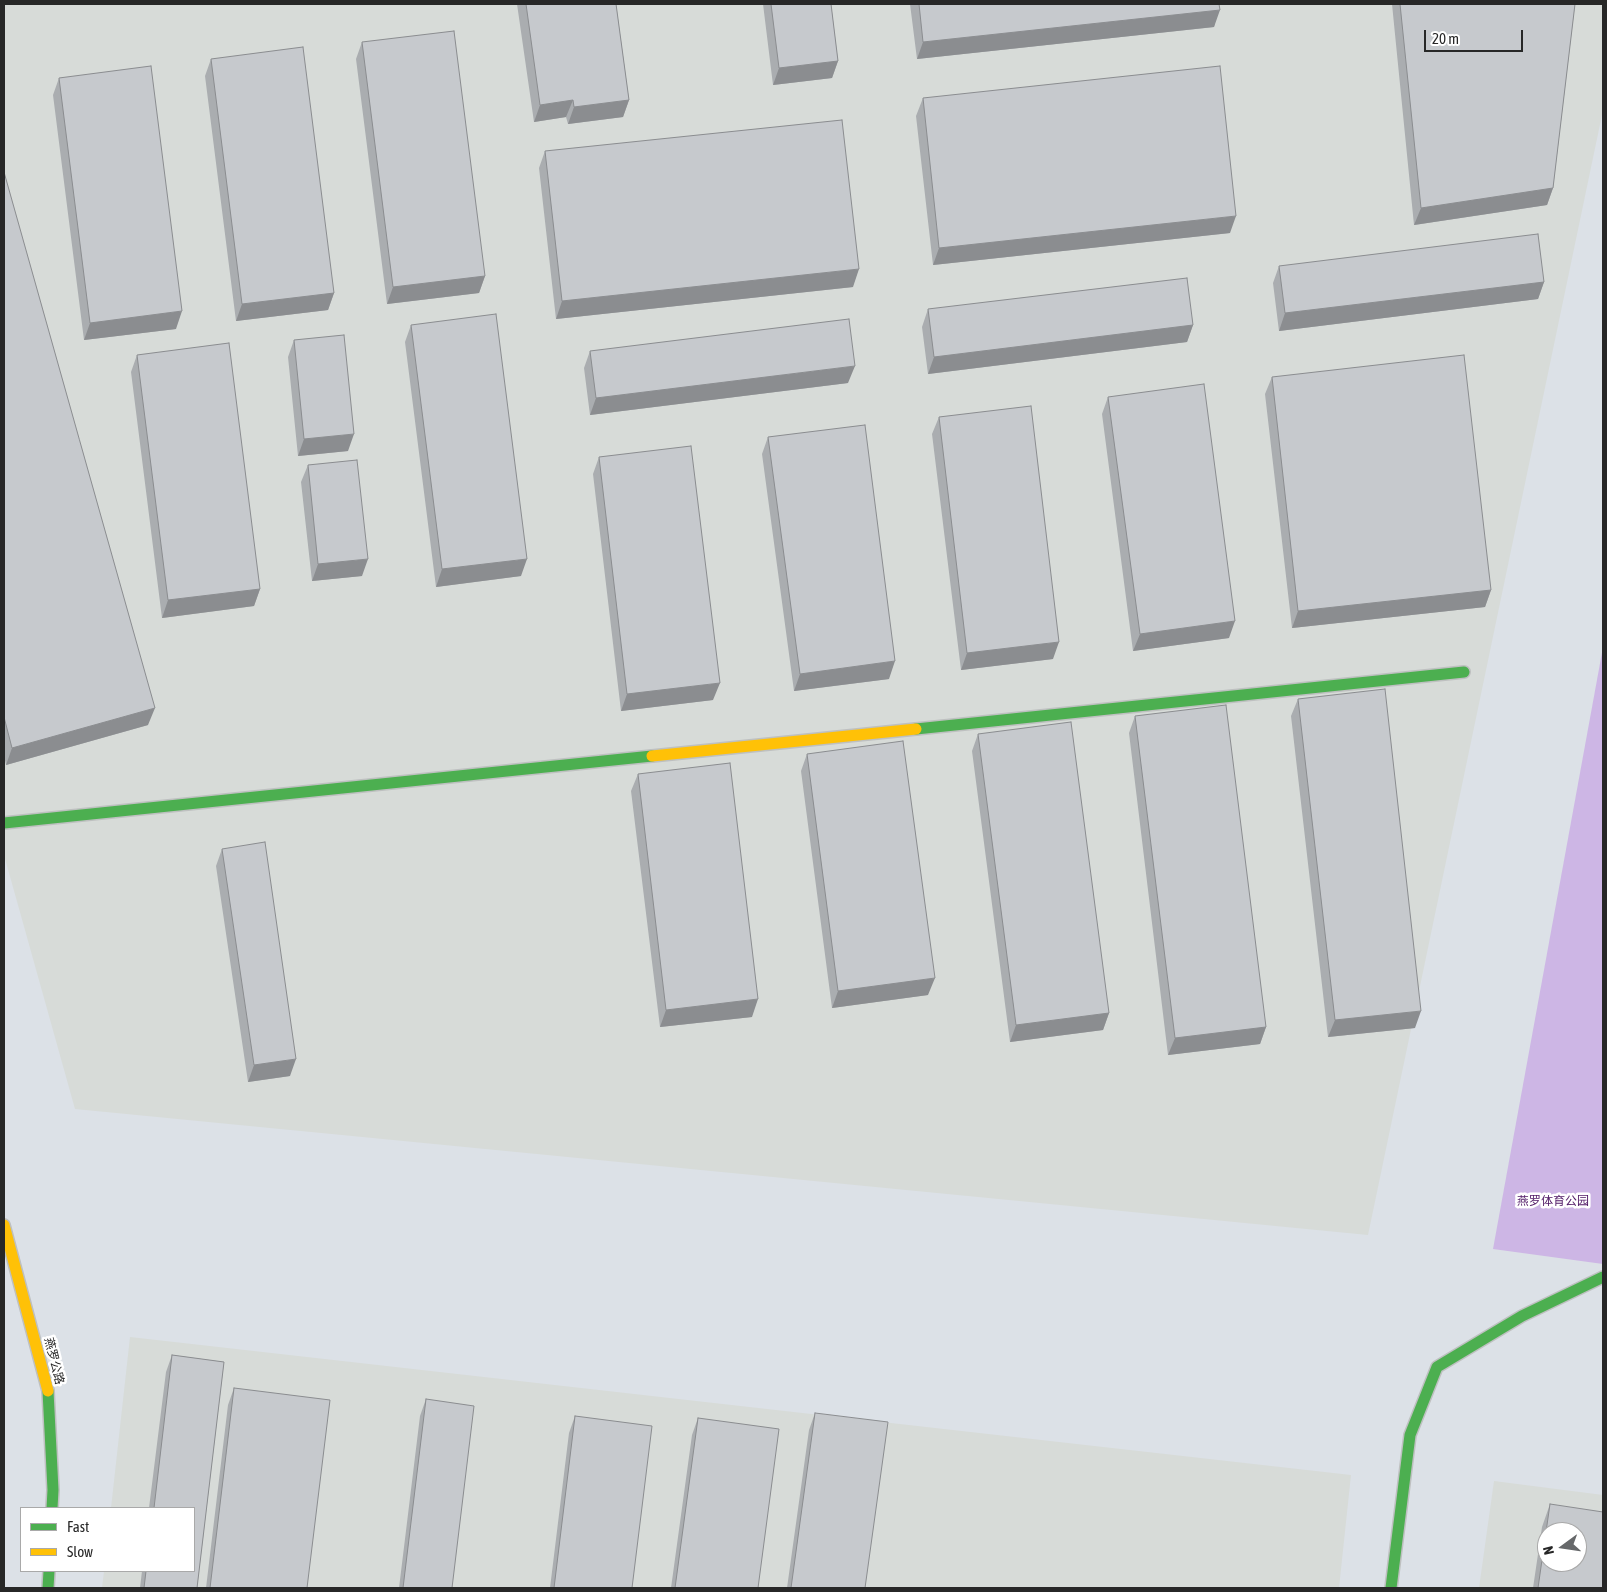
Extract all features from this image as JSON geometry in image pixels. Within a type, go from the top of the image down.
[{"type":"street","points":[[4,823],[1464,672]]},
{"type":"street","name":"燕罗公路","points":[[4,1225],[48,1390],[53,1490],[52,1507]]},
{"type":"street","points":[[1390,1588],[1410,1434],[1437,1367],[1522,1316],[1603,1277]]},
{"type":"street","points":[[48,1588],[49,1572]]},
{"type":"shaded area","points":[[4,4],[1603,4],[1603,110],[1368,1235],[75,1109],[4,855]]},
{"type":"shaded area","points":[[130,1337],[1351,1475],[1339,1588],[102,1588],[104,1572],[195,1572],[195,1507],[111,1507]]},
{"type":"shaded area","points":[[1494,1481],[1603,1495],[1603,1588],[1479,1588]]},
{"type":"green space","name":"燕罗体育公园","points":[[1603,647],[1603,1264],[1493,1249]]},
{"type":"building","points":[[526,4],[616,4],[629,100],[574,107],[573,100],[540,105]]},
{"type":"building","points":[[771,4],[831,4],[838,61],[779,68]]},
{"type":"building","points":[[919,4],[1219,4],[1220,10],[923,42]]},
{"type":"building","points":[[1400,4],[1575,4],[1553,188],[1421,208]]},
{"type":"building","points":[[454,31],[485,276],[393,287],[362,42]]},
{"type":"building","points":[[303,47],[334,293],[242,304],[211,59]]},
{"type":"building","points":[[151,66],[182,311],[90,323],[59,78]]},
{"type":"building","points":[[1220,66],[1236,216],[939,248],[923,98]]},
{"type":"building","points":[[842,120],[859,269],[562,301],[545,151]]},
{"type":"building","points":[[4,172],[155,708],[12,748],[4,717]]},
{"type":"building","points":[[1538,234],[1544,282],[1285,313],[1279,266]]},
{"type":"building","points":[[1187,278],[1193,325],[934,357],[928,309]]},
{"type":"building","points":[[496,314],[527,559],[442,569],[411,325]]},
{"type":"building","points":[[849,319],[855,366],[596,398],[590,351]]},
{"type":"building","points":[[344,335],[354,434],[304,439],[294,340]]},
{"type":"building","points":[[229,343],[260,589],[168,600],[137,355]]},
{"type":"building","points":[[1464,355],[1491,590],[1298,611],[1272,377]]},
{"type":"building","points":[[1204,384],[1235,621],[1140,634],[1108,397]]},
{"type":"building","points":[[1031,406],[1059,642],[967,653],[939,417]]},
{"type":"building","points":[[865,425],[895,661],[800,674],[768,437]]},
{"type":"building","points":[[691,446],[720,683],[627,694],[599,457]]},
{"type":"building","points":[[357,460],[368,559],[318,564],[308,465]]},
{"type":"building","points":[[1385,689],[1421,1011],[1335,1020],[1298,699]]},
{"type":"building","points":[[1226,705],[1266,1027],[1175,1038],[1135,716]]},
{"type":"building","points":[[1071,722],[1109,1013],[1016,1025],[978,734]]},
{"type":"building","points":[[903,741],[935,978],[838,991],[807,754]]},
{"type":"building","points":[[730,763],[758,999],[666,1010],[638,774]]},
{"type":"building","points":[[265,842],[296,1059],[254,1065],[222,849]]},
{"type":"building","points":[[172,1355],[224,1362],[197,1588],[144,1588],[146,1572],[195,1572],[195,1507],[154,1507]]},
{"type":"building","points":[[234,1388],[330,1400],[307,1588],[210,1588]]},
{"type":"building","points":[[426,1399],[474,1406],[452,1588],[403,1588]]},
{"type":"building","points":[[815,1413],[888,1422],[865,1588],[791,1588]]},
{"type":"building","points":[[575,1416],[652,1426],[632,1588],[554,1588]]},
{"type":"building","points":[[698,1418],[779,1429],[758,1588],[675,1588]]},
{"type":"building","points":[[1550,1504],[1603,1512],[1603,1588],[1538,1588],[1540,1572],[1587,1572],[1587,1522],[1547,1522]]},
{"type":"traffic: fast","points":[[916,729],[1464,672]]},
{"type":"traffic: fast","points":[[4,823],[652,756]]},
{"type":"traffic: fast","points":[[1391,1588],[1410,1435],[1437,1367],[1522,1316],[1603,1277]]},
{"type":"traffic: fast","points":[[48,1391],[53,1490],[52,1507]]},
{"type":"traffic: fast","points":[[48,1588],[49,1572]]},
{"type":"traffic: slow","points":[[652,756],[916,729]]},
{"type":"traffic: slow","points":[[4,1225],[48,1391]]}]
